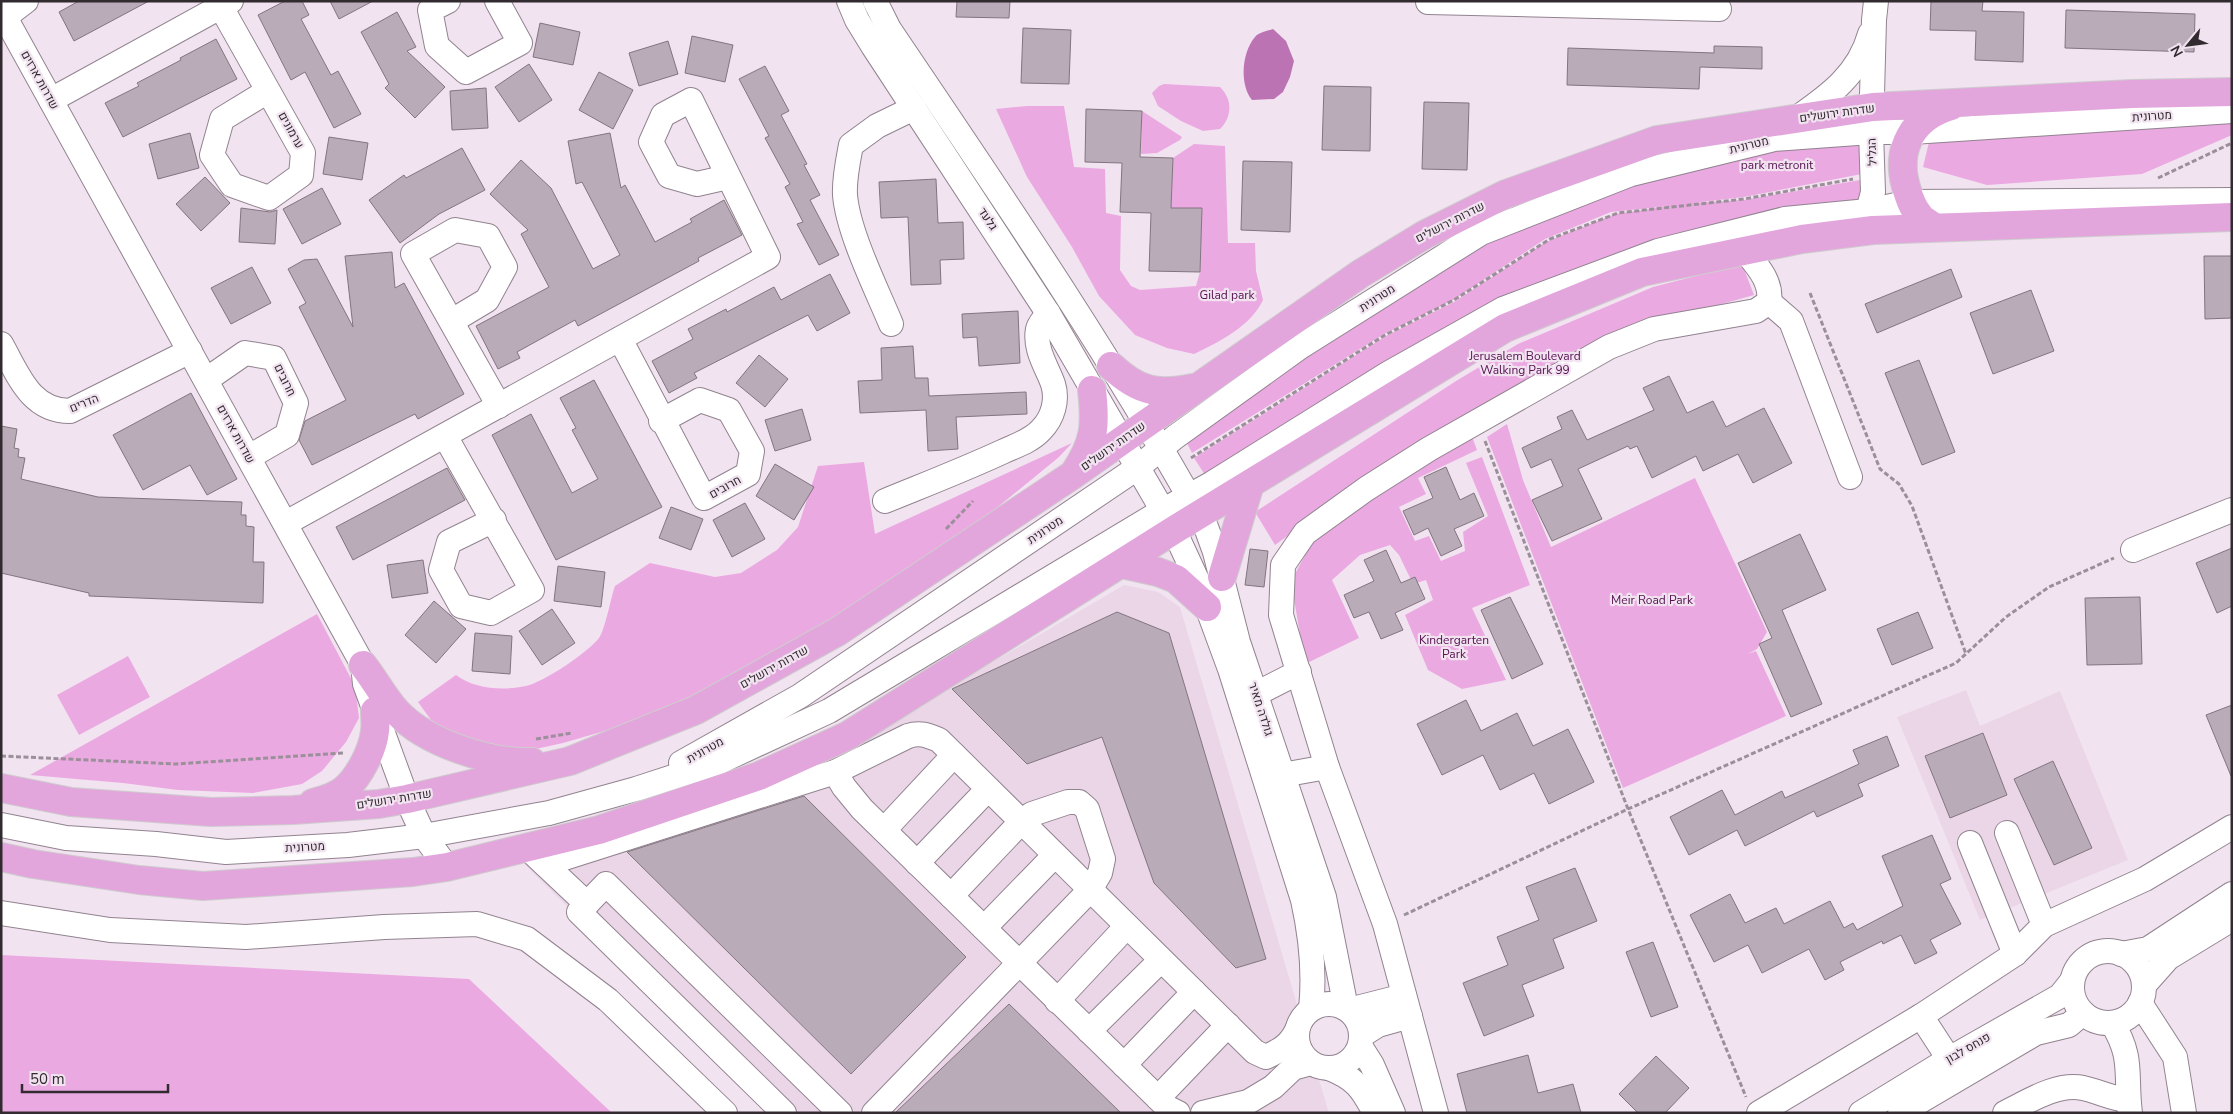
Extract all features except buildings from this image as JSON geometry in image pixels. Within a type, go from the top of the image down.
[{"type":"main road","name":"שדרות ירושלים","points":[[1,788],[71,802],[211,812],[294,810],[379,804],[570,761],[696,710],[837,632],[1074,474],[1360,274],[1424,235],[1506,194],[1657,140],[1797,118],[1872,119],[1962,103],[2132,94],[2232,92]]},
{"type":"main road","points":[[1934,227],[1919,216],[1910,202],[1902,174],[1906,145],[1912,132],[1923,119],[1938,110],[1962,103]]},
{"type":"main road","points":[[1,857],[33,864],[139,880],[203,886],[363,876],[536,856],[599,830],[759,776],[847,736],[1122,564],[1168,520],[1194,506],[1250,484],[1505,328],[1642,272],[1802,239],[1881,230],[2232,218]]},
{"type":"main road","points":[[1111,366],[1135,385],[1148,390],[1175,392],[1197,388]]},
{"type":"main road","points":[[1074,474],[1082,461],[1093,434],[1095,418],[1092,390]]},
{"type":"main road","points":[[1222,577],[1250,484]]},
{"type":"main road","points":[[1122,564],[1158,572],[1176,579],[1207,607]]},
{"type":"main road","points":[[363,665],[398,713],[426,735],[457,747],[512,763],[570,761]]},
{"type":"main road","points":[[294,810],[330,798],[344,790],[356,776],[375,732],[375,711]]},
{"type":"street","points":[[3,14],[26,1]]},
{"type":"street","points":[[448,1],[430,10],[437,46],[466,72],[520,43],[497,1]]},
{"type":"street","name":"גלעד","points":[[849,1],[865,33],[1048,313],[1122,440]]},
{"type":"street","name":"גלעד","points":[[876,1],[889,30],[1013,213],[1146,423]]},
{"type":"street","points":[[1428,2],[1607,4],[1718,9]]},
{"type":"street","name":"ערמונים","points":[[51,100],[226,4],[268,90],[303,153],[301,175],[269,198],[232,185],[212,156],[222,119],[268,90]]},
{"type":"street","name":"הגליל","points":[[1797,118],[1842,85],[1853,70],[1866,49],[1875,11]]},
{"type":"street","name":"הגליל","points":[[1868,211],[1873,192],[1872,119],[1875,11]]},
{"type":"street","name":"שדרות ארזים","points":[[3,14],[363,665],[365,684],[407,799],[424,836],[447,867]]},
{"type":"street","points":[[891,324],[850,220],[845,194],[847,170],[851,145],[877,126],[914,108]]},
{"type":"street","name":"מטרונית","points":[[636,789],[800,696],[1137,468],[1160,449],[1300,347],[1480,233],[1631,174],[1776,138],[1872,119],[1912,132],[2232,111]]},
{"type":"street","points":[[286,523],[768,257],[728,177]]},
{"type":"street","points":[[1194,506],[1389,373],[1503,309],[1658,252],[1785,219],[1868,211],[1910,202],[2232,200]]},
{"type":"street","points":[[1802,239],[1855,220],[1868,211]]},
{"type":"street","points":[[1746,252],[1761,271],[1770,291],[1769,302]]},
{"type":"street","points":[[1436,1113],[1385,924],[1327,767],[1281,615],[1283,566],[1305,533],[1366,489],[1477,422],[1609,347],[1654,329],[1756,311],[1769,302]]},
{"type":"street","points":[[1769,302],[1791,322],[1850,477]]},
{"type":"street","points":[[885,501],[983,461],[1028,440],[1041,430],[1050,419],[1054,405],[1055,390],[1040,354],[1038,338],[1038,328],[1048,313]]},
{"type":"street","points":[[452,322],[499,406]]},
{"type":"street","points":[[620,339],[661,421]]},
{"type":"street","name":"הדרים","points":[[1,344],[22,382],[32,395],[43,405],[58,410],[70,410],[190,351]]},
{"type":"street","name":"חרובים","points":[[206,380],[245,354],[274,358],[296,403],[287,435],[249,457]]},
{"type":"street","name":"גולדה מאיר","points":[[1146,423],[1194,506],[1215,552],[1236,634],[1324,897],[1348,1009]]},
{"type":"street","points":[[445,436],[494,520]]},
{"type":"street","name":"גולדה מאיר","points":[[1122,440],[1168,520],[1207,607],[1230,670],[1303,900],[1311,935],[1313,971],[1311,1009]]},
{"type":"street","points":[[2133,550],[2232,510]]},
{"type":"street","name":"מטרונית","points":[[1,825],[66,838],[156,844],[226,852],[348,845],[424,836],[549,813],[636,789],[719,762],[829,711],[1168,520]]},
{"type":"street","points":[[1256,694],[1298,672]]},
{"type":"street","points":[[536,856],[835,772],[916,733],[925,734],[939,740],[1255,1052],[1273,1087]]},
{"type":"street","points":[[884,830],[954,755]]},
{"type":"street","points":[[1282,775],[1327,767]]},
{"type":"street","points":[[835,772],[854,800],[917,863],[1168,1108],[1178,1113]]},
{"type":"street","points":[[917,863],[988,789]]},
{"type":"street","points":[[874,1113],[1090,890],[1100,873],[1103,859],[1087,808],[1079,802],[1068,802],[1032,814],[1021,822],[951,896]]},
{"type":"street","points":[[1754,1108],[1921,1016],[2014,954],[2044,924],[2145,879],[2231,832]]},
{"type":"street","points":[[2006,833],[2044,924]]},
{"type":"street","points":[[1970,843],[2014,954]]},
{"type":"street","points":[[984,928],[1056,855]]},
{"type":"street","points":[[536,856],[587,904]]},
{"type":"street","points":[[784,1113],[580,912],[606,884],[840,1113]]},
{"type":"street","points":[[2232,894],[2148,949],[2121,954],[2100,952],[2090,956],[2082,962],[2072,981],[2072,993],[2076,1004],[2083,1014],[2096,1021],[2112,1023],[2129,1017],[2142,994],[2168,958],[2232,919]]},
{"type":"street","points":[[1,913],[110,930],[246,937],[384,927],[477,924],[527,939],[608,1000],[724,1113]]},
{"type":"street","points":[[1058,1000],[1127,926]]},
{"type":"street","points":[[2121,954],[2137,966],[2142,994],[2175,1057],[2184,1113]]},
{"type":"street","points":[[1089,1031],[1161,960]]},
{"type":"street","name":"פנחס לבון","points":[[1862,1113],[1949,1059],[2060,996],[2072,981]]},
{"type":"street","points":[[1124,1065],[1194,992]]},
{"type":"street","points":[[1255,1052],[1266,1057],[1290,1044],[1300,1022],[1311,1009],[1327,1003],[1348,1009],[1407,1006]]},
{"type":"street","points":[[1203,1113],[1248,1102],[1273,1087],[1293,1068],[1346,1064],[1355,1056],[1361,1041],[1378,1025],[1407,1006]]},
{"type":"street","points":[[1348,1009],[1360,1024],[1361,1041],[1393,1113]]},
{"type":"street","name":"פנחס לבון","points":[[1900,1113],[2036,1033],[2069,1024],[2083,1014]]},
{"type":"street","points":[[1921,1016],[1949,1059]]},
{"type":"street","points":[[2112,1023],[2122,1040],[2127,1058],[2129,1106]]},
{"type":"street","points":[[1158,1098],[1228,1025]]},
{"type":"street","points":[[1297,1030],[1299,1048],[1320,1065],[1345,1074],[1355,1081],[1375,1113]]},
{"type":"street","points":[[2005,1113],[2051,1090],[2080,1087],[2118,1099],[2129,1106]]},
{"type":"path","points":[[1810,292],[1880,469],[1899,484],[1912,506],[1966,654]]},
{"type":"path","points":[[1477,422],[1628,809],[1754,1108]]},
{"type":"path","points":[[940,536],[973,501]]},
{"type":"path","points":[[1385,924],[1628,809],[1956,663],[2006,617],[2049,586],[2133,550]]},
{"type":"path","points":[[526,740],[575,733]]},
{"type":"path","points":[[1,756],[176,764],[368,751]]},
{"type":"shaded area","points":[[1273,29],[1286,41],[1294,61],[1290,77],[1283,92],[1274,99],[1252,100],[1245,86],[1244,77],[1247,51],[1257,35]]},
{"type":"shaded area","points":[[1124,585],[1158,592],[1180,607],[1329,1113],[776,1113],[517,857],[843,750]]},
{"type":"shaded area","points":[[1966,690],[1980,726],[2060,691],[2128,860],[1980,920],[1897,717]]},
{"type":"green space","points":[[1164,84],[1220,87],[1229,103],[1229,114],[1224,124],[1220,129],[1203,131],[1181,121],[1158,106],[1152,93]]},
{"type":"green space","name":"Gilad park","points":[[1027,106],[1064,106],[1074,167],[1105,169],[1106,213],[1121,216],[1120,270],[1131,286],[1140,290],[1196,286],[1200,272],[1202,209],[1171,208],[1173,158],[1194,144],[1225,146],[1228,243],[1255,243],[1256,271],[1263,300],[1251,318],[1224,338],[1194,354],[1167,348],[1135,335],[1099,296],[1072,247],[1027,177],[996,109]]},
{"type":"green space","points":[[1142,111],[1182,137],[1180,140],[1157,153],[1141,154]]},
{"type":"green space","points":[[2232,119],[2232,135],[2142,174],[1987,185],[1923,167],[1930,138]]},
{"type":"green space","name":"park metronit","points":[[1866,137],[1867,173],[1744,197],[1693,203],[1744,200],[1866,179],[1859,207],[1658,251],[1211,484],[1194,458],[1386,336],[1454,302],[1546,242],[1615,214],[1669,206],[1611,212],[1545,239],[1453,300],[1384,334],[1192,453],[1182,433],[1481,233],[1774,139]]},
{"type":"green space","name":"Jerusalem Boulevard Walking Park 99","points":[[1742,264],[1754,295],[1665,320],[1312,518],[1275,545],[1255,512],[1456,381],[1518,344],[1653,287]]},
{"type":"green space","name":"Meir Road Park","points":[[1507,424],[1523,480],[1551,547],[1695,478],[1767,632],[1757,649],[1748,654],[1756,651],[1786,716],[1623,788],[1487,437]]},
{"type":"green space","name":"Kindergarten Park","points":[[1471,434],[1477,450],[1418,478],[1426,494],[1399,507],[1415,541],[1429,536],[1441,561],[1465,551],[1463,532],[1488,516],[1466,463],[1482,457],[1530,585],[1472,608],[1506,680],[1462,689],[1428,670],[1405,615],[1433,600],[1426,580],[1413,584],[1399,555],[1390,545],[1360,555],[1332,580],[1359,638],[1305,664],[1291,581],[1313,541],[1371,495]]},
{"type":"green space","points":[[1072,443],[1059,457],[955,542],[826,631],[653,717],[563,743],[513,754],[470,745],[431,720],[418,702],[456,675],[463,680],[489,688],[517,688],[534,683],[554,673],[575,659],[599,638],[615,586],[650,563],[715,577],[741,573],[777,550],[798,527],[818,466],[864,462],[875,534]]},
{"type":"green space","points":[[317,614],[355,686],[359,718],[346,742],[322,771],[302,784],[253,793],[178,790],[30,775]]},
{"type":"green space","points":[[128,656],[150,697],[79,735],[57,695]]},
{"type":"green space","points":[[1,955],[469,979],[612,1113],[1,1113]]}]
